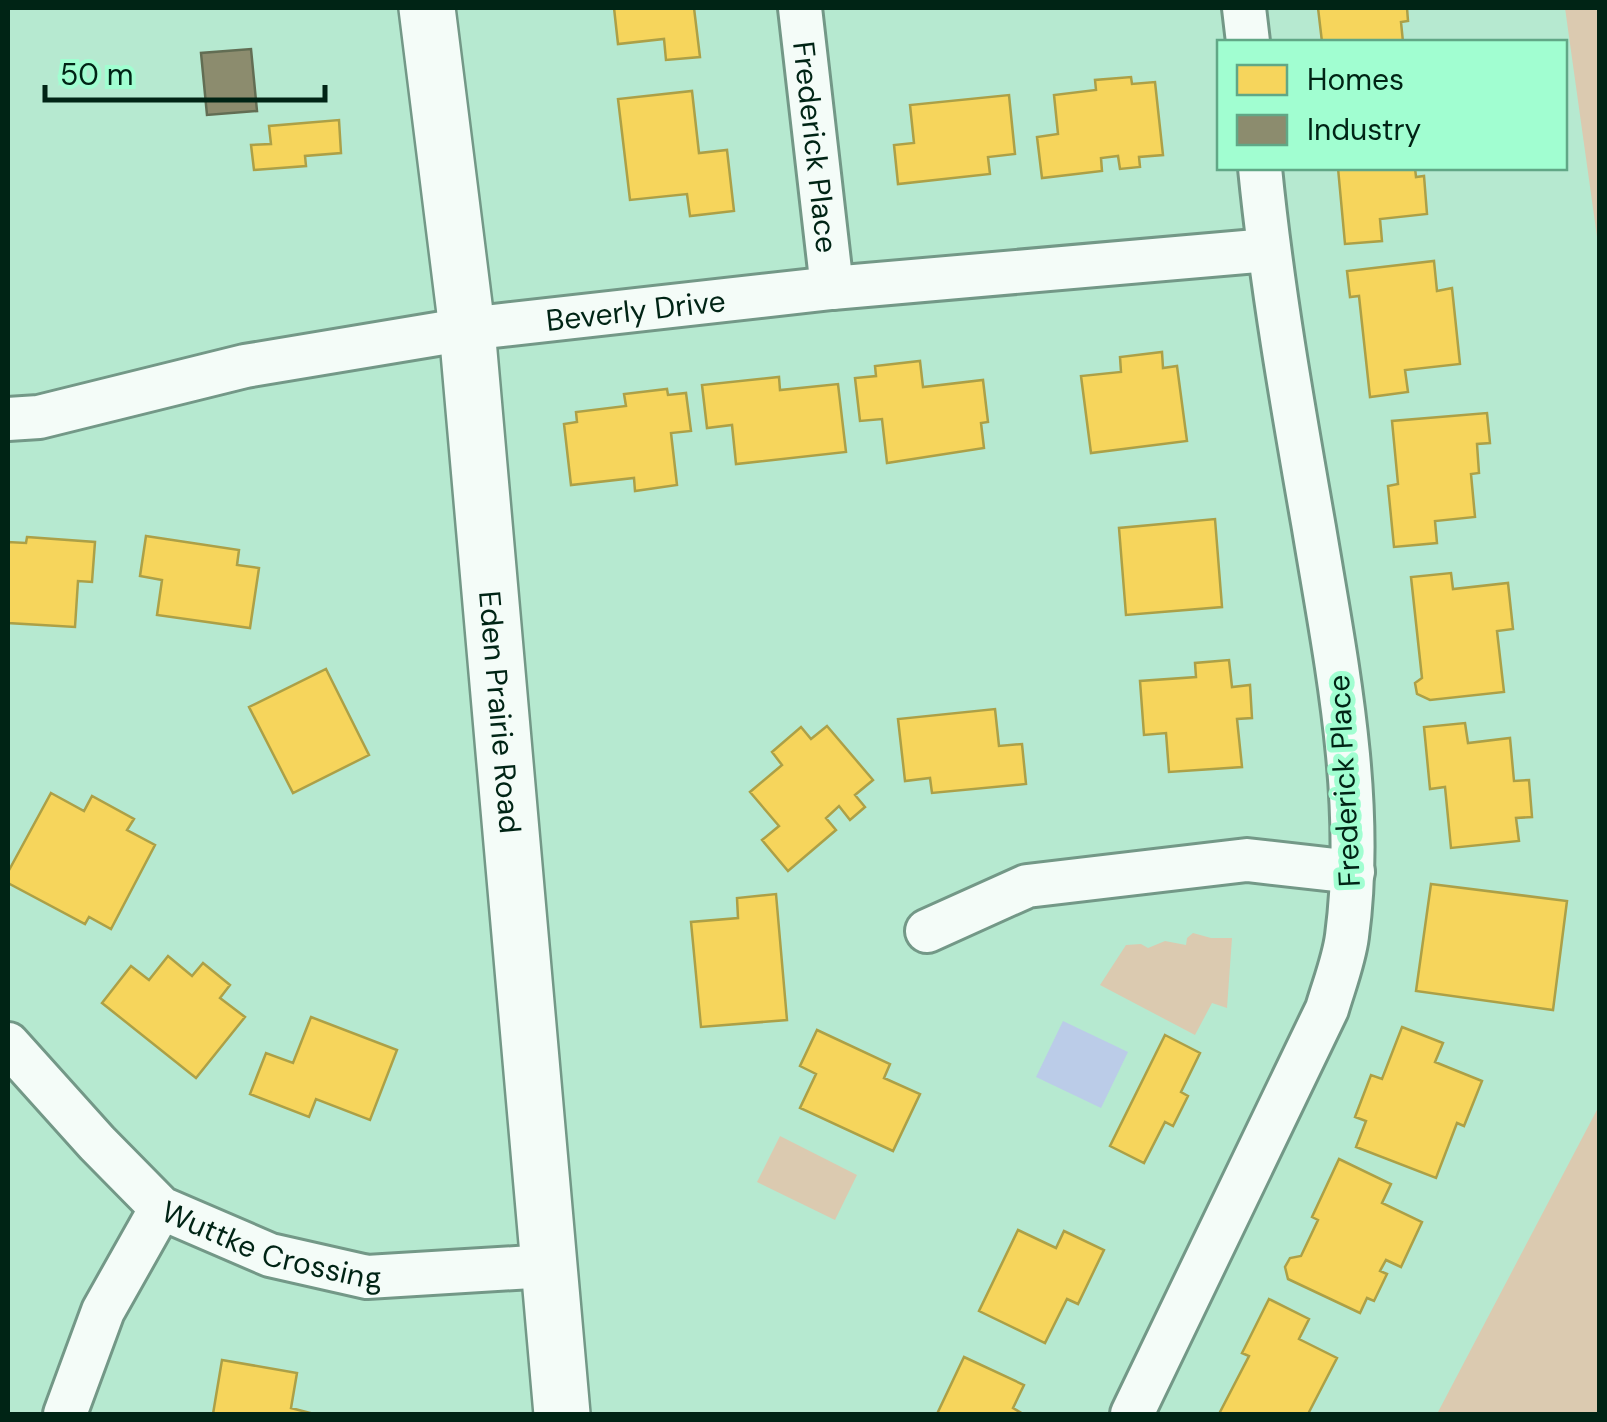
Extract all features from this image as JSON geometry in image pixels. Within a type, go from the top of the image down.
[{"type":"street","name":"Eden Prairie Road","points":[[427,8],[467,329],[562,1414]]},
{"type":"street","name":"Frederick Place","points":[[800,8],[832,288]]},
{"type":"street","points":[[1244,8],[1248,40]]},
{"type":"street","name":"Frederick Place","points":[[1132,1414],[1326,1009],[1347,940],[1353,872],[1336,645],[1268,250],[1260,170]]},
{"type":"street","name":"Beverly Drive","points":[[8,419],[39,417],[245,366],[467,329],[832,288],[1268,250]]},
{"type":"street","points":[[927,931],[1027,886],[1247,860],[1353,872]]},
{"type":"street","name":"Wuttke Crossing","points":[[8,1044],[161,1208],[270,1255],[367,1277],[548,1266]]},
{"type":"street","points":[[66,1414],[103,1311],[161,1208]]},
{"type":"shaded area","points":[[1565,8],[1599,8],[1599,251]]},
{"type":"shaded area","points":[[1193,933],[1232,938],[1227,1008],[1212,1003],[1195,1035],[1100,985],[1126,945],[1141,944],[1148,948],[1165,941],[1186,945]]},
{"type":"shaded area","points":[[1599,1106],[1599,1414],[1437,1414]]},
{"type":"shaded area","points":[[780,1136],[857,1175],[835,1220],[757,1182]]},
{"type":"water","points":[[1063,1021],[1128,1052],[1101,1108],[1036,1077]]},
{"type":"building: Homes","points":[[614,8],[694,8],[700,57],[666,60],[664,39],[618,44]]},
{"type":"building: Homes","points":[[1318,8],[1407,8],[1408,21],[1401,22],[1403,40],[1322,40]]},
{"type":"building: Homes","points":[[1131,77],[1132,84],[1155,82],[1163,155],[1139,157],[1140,167],[1120,169],[1118,156],[1101,158],[1102,171],[1042,178],[1037,137],[1058,134],[1054,95],[1096,90],[1095,80]]},
{"type":"building: Homes","points":[[692,91],[699,153],[727,150],[734,211],[690,216],[687,194],[630,200],[618,99]]},
{"type":"building: Homes","points":[[1009,95],[1015,154],[988,157],[990,174],[898,184],[894,145],[914,143],[910,105]]},
{"type":"building: Homes","points":[[339,120],[341,153],[305,156],[306,166],[254,170],[251,145],[271,144],[269,126]]},
{"type":"building: Homes","points":[[1338,170],[1415,170],[1416,177],[1424,176],[1427,214],[1380,219],[1382,241],[1345,244]]},
{"type":"building: Homes","points":[[1434,261],[1437,291],[1452,288],[1460,364],[1405,370],[1408,392],[1370,397],[1359,296],[1350,297],[1347,271]]},
{"type":"building: Homes","points":[[1162,352],[1163,368],[1177,366],[1187,441],[1091,453],[1081,376],[1121,372],[1120,357]]},
{"type":"building: Homes","points":[[920,361],[923,387],[983,380],[988,422],[981,423],[984,448],[887,463],[882,419],[860,421],[855,378],[876,376],[875,366]]},
{"type":"building: Homes","points":[[779,377],[780,390],[838,384],[846,452],[736,464],[732,425],[707,428],[702,385]]},
{"type":"building: Homes","points":[[667,389],[668,395],[686,393],[691,431],[671,433],[677,485],[635,491],[634,478],[571,485],[564,424],[577,422],[576,412],[626,406],[624,394]]},
{"type":"building: Homes","points":[[1487,413],[1490,443],[1477,444],[1479,473],[1471,474],[1475,517],[1435,521],[1437,543],[1394,547],[1388,486],[1398,484],[1392,421]]},
{"type":"building: Homes","points":[[1215,519],[1222,607],[1126,615],[1119,528]]},
{"type":"building: Homes","points":[[146,536],[239,550],[237,565],[259,568],[250,628],[157,615],[162,580],[140,576]]},
{"type":"building: Homes","points":[[27,537],[95,542],[92,582],[78,581],[75,627],[8,623],[8,542],[26,543]]},
{"type":"building: Homes","points":[[1451,573],[1453,589],[1508,583],[1513,629],[1497,631],[1504,692],[1430,700],[1417,694],[1415,683],[1422,678],[1411,577]]},
{"type":"building: Homes","points":[[1229,660],[1232,687],[1250,685],[1252,718],[1237,719],[1242,767],[1169,772],[1166,733],[1144,735],[1140,681],[1196,677],[1195,663]]},
{"type":"building: Homes","points":[[326,669],[369,755],[293,793],[249,707]]},
{"type":"building: Homes","points":[[995,709],[999,746],[1022,744],[1026,784],[932,793],[930,778],[905,781],[898,719]]},
{"type":"building: Homes","points":[[1465,723],[1468,743],[1510,738],[1514,781],[1529,780],[1532,817],[1516,818],[1519,841],[1451,848],[1445,787],[1430,789],[1424,727]]},
{"type":"building: Homes","points":[[827,726],[873,780],[855,795],[865,807],[850,820],[839,806],[826,818],[836,830],[788,871],[762,840],[779,826],[750,792],[782,765],[772,752],[801,727],[811,739]]},
{"type":"building: Homes","points":[[51,793],[84,811],[92,796],[134,819],[127,830],[155,845],[111,929],[89,917],[85,924],[8,883],[8,872]]},
{"type":"building: Homes","points":[[1431,884],[1567,901],[1553,1010],[1416,991]]},
{"type":"building: Homes","points":[[776,894],[787,1020],[701,1027],[691,922],[738,918],[737,898]]},
{"type":"building: Homes","points":[[168,956],[192,976],[203,963],[230,985],[220,998],[245,1017],[196,1078],[102,1003],[131,966],[149,980]]},
{"type":"building: Homes","points":[[311,1017],[397,1050],[370,1120],[316,1099],[309,1117],[250,1094],[266,1053],[293,1063]]},
{"type":"building: Homes","points":[[1402,1027],[1443,1043],[1435,1062],[1482,1081],[1464,1126],[1457,1123],[1436,1178],[1356,1147],[1366,1121],[1355,1117],[1371,1075],[1382,1079]]},
{"type":"building: Homes","points":[[817,1030],[890,1064],[884,1078],[920,1094],[893,1151],[800,1108],[816,1074],[800,1066]]},
{"type":"building: Homes","points":[[1165,1035],[1200,1053],[1181,1092],[1188,1096],[1173,1126],[1165,1122],[1144,1163],[1110,1146]]},
{"type":"building: Homes","points":[[1339,1159],[1391,1184],[1382,1203],[1422,1222],[1401,1267],[1386,1260],[1380,1271],[1387,1274],[1374,1301],[1367,1298],[1360,1313],[1288,1279],[1285,1267],[1290,1258],[1301,1256],[1318,1220],[1312,1217]]},
{"type":"building: Homes","points":[[1018,1230],[1056,1248],[1064,1231],[1104,1250],[1078,1304],[1067,1299],[1045,1343],[979,1311]]},
{"type":"building: Homes","points":[[1269,1299],[1309,1319],[1299,1339],[1337,1358],[1308,1414],[1219,1414],[1249,1356],[1242,1353]]},
{"type":"building: Homes","points":[[964,1357],[1024,1385],[1013,1408],[1023,1414],[937,1414]]},
{"type":"building: Homes","points":[[222,1360],[297,1373],[291,1408],[314,1414],[213,1414]]},
{"type":"building: Industry","points":[[251,49],[257,111],[207,115],[201,53]]}]
